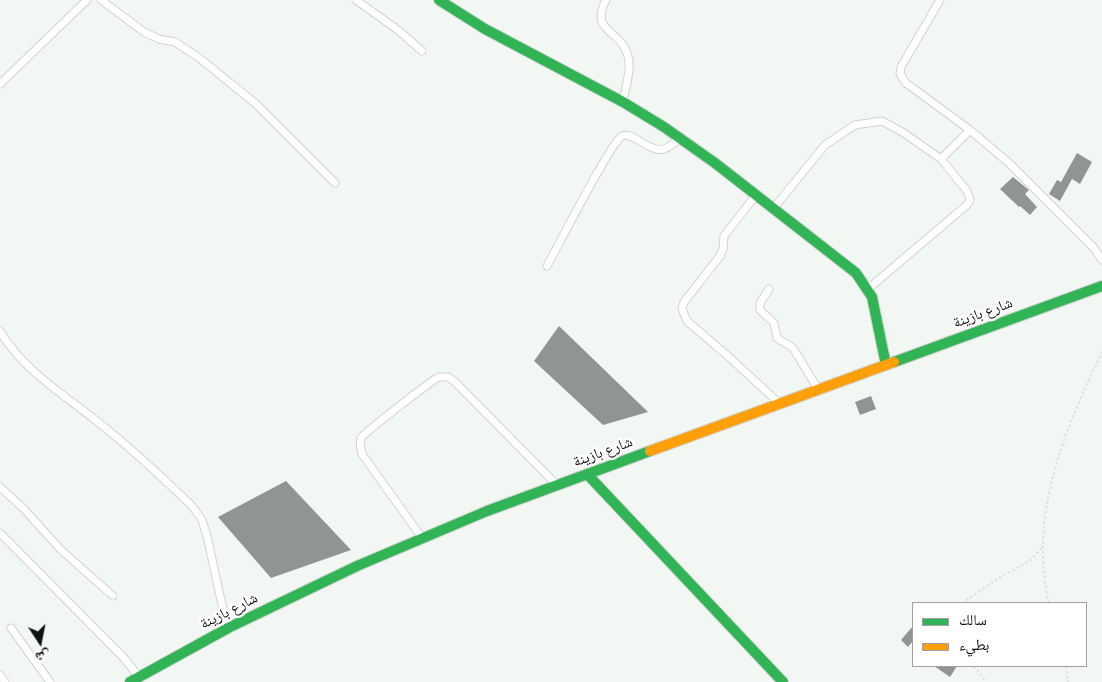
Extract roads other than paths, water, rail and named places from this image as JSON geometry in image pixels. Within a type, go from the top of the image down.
[{"type":"street","points":[[0,84],[87,0]]},
{"type":"street","points":[[101,0],[144,32],[160,39],[176,42],[198,57],[255,103],[335,184]]},
{"type":"street","points":[[356,0],[403,33],[422,50]]},
{"type":"street","points":[[439,0],[485,29],[623,102],[680,138],[856,273],[868,289],[874,307],[886,365]]},
{"type":"street","points":[[606,0],[601,10],[602,24],[626,48],[629,57],[623,102]]},
{"type":"street","points":[[940,0],[901,67],[900,74],[915,90],[970,130],[1009,163],[1094,248],[1102,260]]},
{"type":"street","points":[[773,209],[825,144],[855,125],[882,121],[904,133],[941,159],[967,191],[970,200],[968,204],[868,289]]},
{"type":"street","points":[[941,159],[970,130]]},
{"type":"street","points":[[548,266],[601,167],[620,138],[626,135],[630,136],[657,150],[667,148],[680,138]]},
{"type":"street","points":[[756,195],[724,236],[722,252],[684,302],[682,309],[687,321],[730,357],[780,404]]},
{"type":"street","name":"شارع بازينة","points":[[130,682],[227,628],[338,574],[487,511],[1102,286]]},
{"type":"street","points":[[769,289],[760,302],[760,310],[774,323],[777,338],[793,348],[818,389]]},
{"type":"street","points":[[0,331],[14,352],[48,384],[99,422],[192,506],[202,520],[207,536],[227,628]]},
{"type":"street","points":[[422,538],[362,454],[360,442],[364,435],[375,426],[440,377],[448,377],[454,381],[557,485]]},
{"type":"street","points":[[587,474],[783,682]]},
{"type":"street","points":[[0,487],[24,508],[61,550],[113,596]]},
{"type":"street","points":[[0,533],[124,658],[139,677]]},
{"type":"street","points":[[11,628],[50,682]]},
{"type":"street","points":[[0,675],[5,682]]}]
